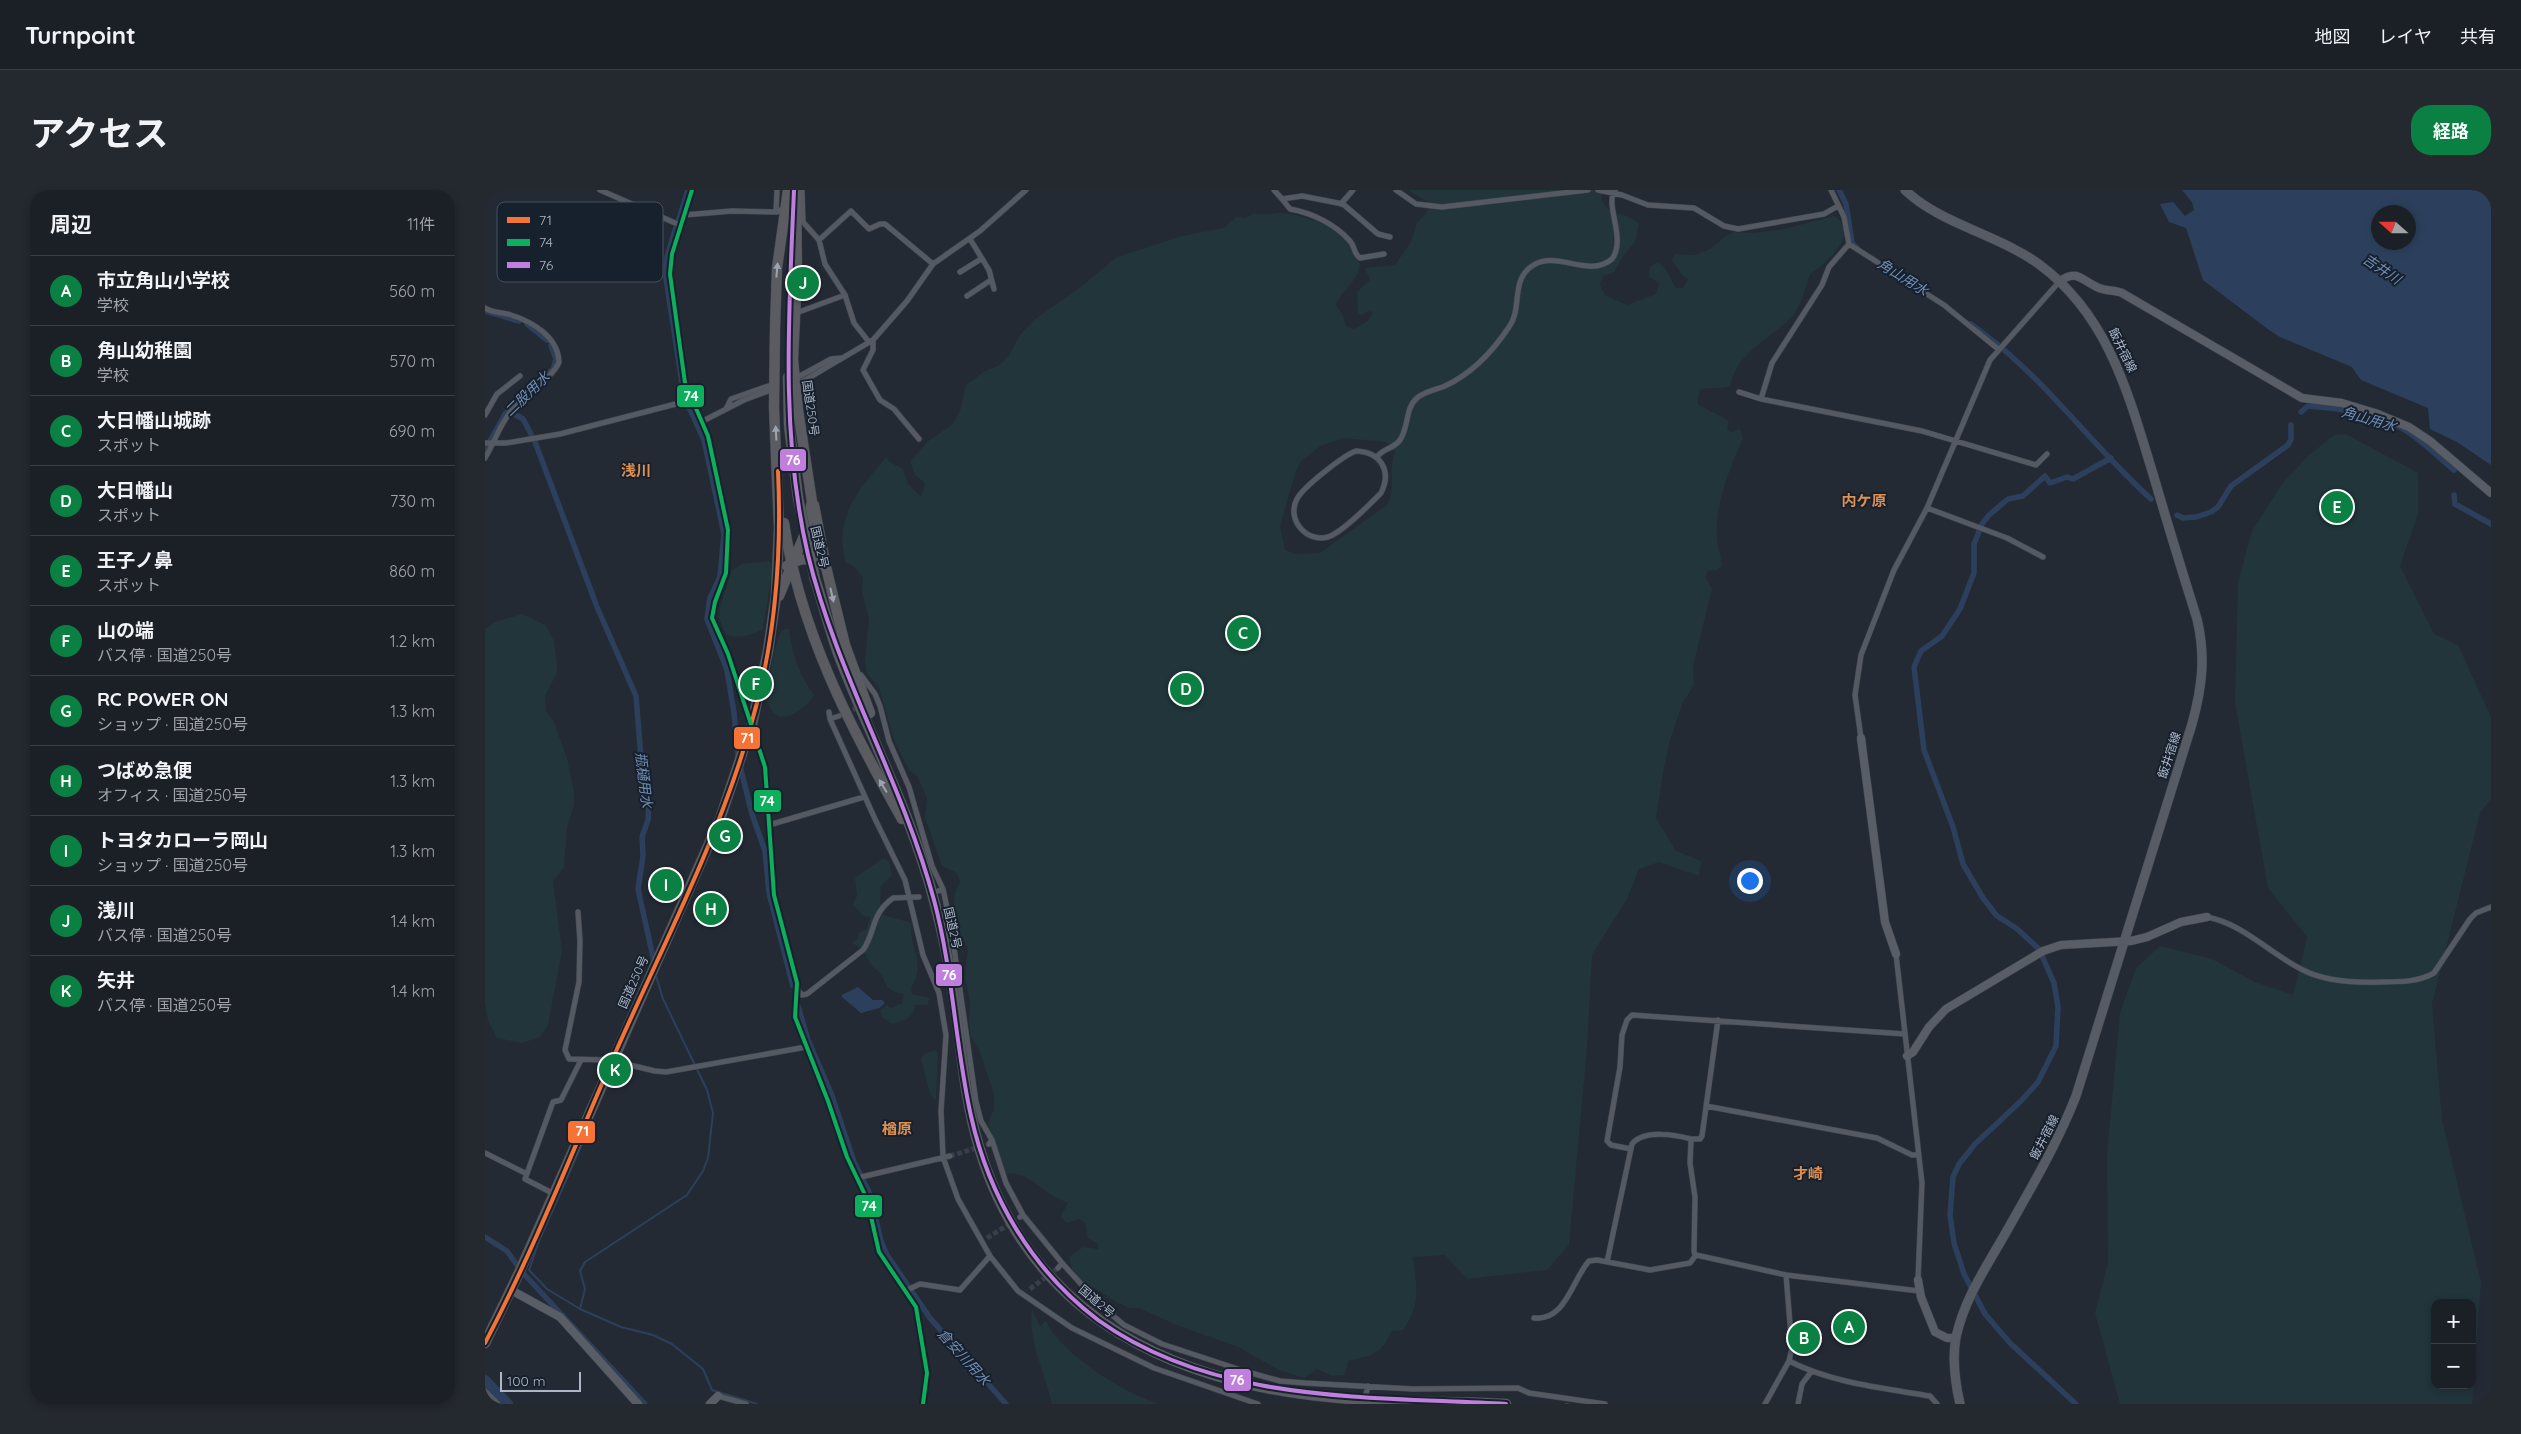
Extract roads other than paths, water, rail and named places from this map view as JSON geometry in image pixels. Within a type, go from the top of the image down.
[{"type":"highway","name":"国道250号","points":[[777,597],[779,491],[771,387],[779,215],[787,205],[788,190]]},
{"type":"highway","name":"国道250号","points":[[485,1343],[511,1290],[710,842],[736,776],[752,724],[782,572],[791,563],[809,520],[812,502],[795,386],[795,314],[801,225],[797,211],[795,190]]},
{"type":"highway","name":"国道2号","points":[[795,190],[788,386],[789,425],[798,498],[815,579],[838,654],[891,776],[922,860],[946,948],[970,1114],[989,1178],[1015,1229],[1051,1276],[1072,1297],[1123,1338],[1152,1353],[1207,1374],[1241,1383],[1311,1396],[1506,1404]]},
{"type":"highway","points":[[779,491],[791,563],[812,634]]},
{"type":"highway","points":[[812,502],[845,645],[891,767],[891,776]]},
{"type":"highway","points":[[785,531],[796,536],[800,534],[809,520]]},
{"type":"highway","points":[[791,563],[813,559],[819,560],[826,567]]},
{"type":"highway","points":[[777,597],[786,592],[795,593],[828,675],[859,741],[922,860]]},
{"type":"main road","name":"飯井宿線","points":[[1905,190],[1926,206],[2015,249],[2041,265],[2087,311],[2099,328],[2123,375],[2201,638],[2202,682],[2198,704],[2076,1096],[2065,1124],[1975,1285],[1962,1315],[1956,1338],[1955,1384],[1961,1404]]},
{"type":"street","points":[[600,190],[627,202]]},
{"type":"street","points":[[692,190],[672,254],[669,274],[688,401],[703,421],[718,476],[728,537],[726,573],[715,602],[713,618],[728,654],[744,708],[752,724],[765,767],[773,895],[797,989],[794,1011],[806,1047],[860,1177],[879,1252],[909,1288],[918,1314],[925,1355],[927,1383],[923,1404]]},
{"type":"street","points":[[685,215],[733,211],[779,215],[777,190]]},
{"type":"street","points":[[802,190],[801,225],[819,240],[825,264],[845,295],[854,323],[871,341],[873,350],[864,366],[865,373],[880,400],[894,409],[919,439]]},
{"type":"street","points":[[795,386],[871,341],[907,301],[933,264],[969,239],[1026,190]]},
{"type":"street","points":[[1274,190],[1290,209],[1307,212],[1342,233],[1352,242],[1355,254],[1360,258],[1383,254]]},
{"type":"street","points":[[1341,204],[1353,190]]},
{"type":"street","points":[[1396,190],[1416,204],[1442,207],[1588,190]]},
{"type":"street","points":[[1598,190],[1614,191],[1648,205],[1694,208],[1724,226],[1738,229],[1824,214],[1838,206]]},
{"type":"street","points":[[1831,190],[1846,224],[1849,244],[1937,300],[1998,349]]},
{"type":"street","points":[[1377,457],[1400,441],[1410,409],[1417,397],[1464,375],[1487,355],[1509,327],[1517,308],[1518,284],[1527,270],[1536,263],[1549,260],[1596,267],[1612,259],[1618,244],[1614,191]]},
{"type":"street","points":[[1282,199],[1297,196],[1341,204],[1378,234],[1390,237]]},
{"type":"street","points":[[819,240],[851,211],[869,229],[885,224],[933,264]]},
{"type":"street","points":[[663,218],[682,226]]},
{"type":"street","points":[[969,239],[989,270],[994,289]]},
{"type":"street","points":[[1761,400],[1772,363],[1822,285],[1829,267],[1849,244]]},
{"type":"street","points":[[960,272],[981,258]]},
{"type":"street","points":[[1956,1338],[1947,1338],[1935,1332],[1919,1291],[1922,1209],[1905,1034],[1896,954],[1885,922],[1855,695],[1863,648],[1894,570],[1927,508],[1985,369],[1998,349],[2059,282],[2066,277],[2075,275],[2098,288],[2122,293],[2302,398],[2342,403],[2384,416],[2409,427],[2430,441],[2491,493]]},
{"type":"street","points":[[967,296],[991,280]]},
{"type":"street","points":[[795,314],[845,295]]},
{"type":"street","points":[[485,308],[530,323],[547,336],[559,356],[557,368],[510,412],[499,428],[485,458]]},
{"type":"street","points":[[801,376],[831,358],[842,358]]},
{"type":"street","points":[[485,414],[497,394],[520,376]]},
{"type":"street","points":[[703,421],[771,387]]},
{"type":"street","points":[[1739,392],[1761,400],[1922,431],[2036,465],[2047,454]]},
{"type":"street","points":[[485,443],[493,444],[560,434],[688,401]]},
{"type":"street","points":[[1365,451],[1377,457],[1384,467],[1386,476],[1381,493],[1335,533],[1318,538],[1302,530],[1297,524],[1294,507],[1302,492],[1348,453],[1365,451]]},
{"type":"street","points":[[1927,508],[2007,538],[2043,557]]},
{"type":"street","points":[[861,675],[877,700],[889,741],[909,787],[941,890],[959,982],[976,1102],[981,1121],[1021,1216],[1060,1266],[1112,1317],[1162,1344],[1205,1360],[1280,1381],[1413,1389],[1511,1387],[1567,1401],[1605,1404]]},
{"type":"street","points":[[870,702],[877,700]]},
{"type":"street","points":[[829,712],[830,719],[864,797],[905,880],[923,955],[939,993],[945,1024],[941,1111],[943,1157],[958,1199],[990,1256],[1008,1280],[1024,1294],[1072,1328],[1141,1362],[1186,1380],[1233,1393],[1258,1404]]},
{"type":"street","points":[[830,719],[839,716]]},
{"type":"street","points":[[769,825],[864,797]]},
{"type":"street","points":[[797,989],[804,995],[832,976],[863,950],[868,943],[873,924],[887,902],[893,898],[919,897]]},
{"type":"street","points":[[1907,1056],[1913,1052],[1929,1027],[1946,1009],[1987,986],[2027,959],[2061,945],[2123,942],[2147,937],[2181,922],[2207,917],[2231,924],[2304,971],[2321,976],[2364,983],[2393,982],[2427,978],[2434,973],[2469,919],[2476,913],[2491,907]]},
{"type":"street","points":[[578,912],[579,982],[565,1050],[569,1059],[613,1060],[661,1072],[806,1047]]},
{"type":"street","points":[[1631,1149],[1611,1145],[1607,1141],[1620,1067],[1621,1042],[1628,1017],[1718,1020],[1905,1034]]},
{"type":"street","points":[[1607,1262],[1631,1149],[1636,1139],[1678,1135],[1697,1140],[1702,1136],[1718,1020]]},
{"type":"street","points":[[553,1194],[525,1179],[553,1102],[561,1100],[581,1060]]},
{"type":"street","points":[[1706,1106],[1877,1138],[1918,1156]]},
{"type":"street","points":[[1691,1139],[1690,1163],[1695,1197],[1694,1252],[1696,1255]]},
{"type":"street","points":[[485,1153],[522,1169],[527,1174]]},
{"type":"street","points":[[860,1177],[950,1156]]},
{"type":"street","points":[[981,1241],[987,1238]]},
{"type":"street","points":[[1696,1255],[1786,1275],[1919,1291]]},
{"type":"street","points":[[1533,1318],[1545,1318],[1556,1310],[1571,1292],[1589,1261],[1607,1262],[1650,1270],[1690,1263],[1696,1255]]},
{"type":"street","points":[[909,1288],[920,1284],[960,1290],[990,1256]]},
{"type":"street","points":[[1765,1404],[1789,1361],[1792,1348],[1786,1275]]},
{"type":"street","points":[[1024,1294],[1031,1289]]},
{"type":"street","points":[[511,1290],[560,1317],[638,1404]]},
{"type":"street","points":[[1789,1361],[1811,1372],[1930,1396],[1937,1404]]},
{"type":"street","points":[[1798,1404],[1803,1384],[1811,1372]]},
{"type":"street","points":[[1366,1394],[1368,1386]]},
{"type":"street","points":[[485,1391],[498,1404]]},
{"type":"street","points":[[710,1404],[718,1396],[746,1404]]},
{"type":"water","name":"吉井川","points":[[2182,190],[2478,190],[2491,200],[2491,465],[2457,442],[2430,429],[2428,408],[2361,380],[2352,367],[2280,337],[2203,280],[2186,228],[2169,222],[2160,204],[2173,202],[2185,216],[2194,210],[2192,202]]},
{"type":"water","points":[[858,987],[873,1000],[882,1000],[885,1003],[879,1008],[861,1013],[842,997],[842,995]]},
{"type":"waterway","name":"倉安川用水","points":[[678,222],[688,190]]},
{"type":"waterway","name":"角山用水","points":[[1839,190],[1846,204],[1852,243],[1857,248]]},
{"type":"waterway","name":"倉安川用水","points":[[676,227],[667,257],[666,278],[684,396],[704,440],[724,534],[720,577],[710,598],[707,619],[727,670],[734,713],[738,757]]},
{"type":"waterway","name":"二股用水","points":[[485,311],[519,321]]},
{"type":"waterway","name":"二股用水","points":[[527,324],[547,340]]},
{"type":"waterway","name":"角山用水","points":[[1971,324],[1998,345]]},
{"type":"waterway","name":"二股用水","points":[[490,441],[505,414],[553,369],[556,359],[551,346]]},
{"type":"waterway","name":"角山用水","points":[[2003,349],[2042,385],[2151,499]]},
{"type":"waterway","name":"角山用水","points":[[2301,412],[2308,406],[2320,407],[2357,412],[2391,423],[2409,432],[2454,470]]},
{"type":"waterway","name":"瓶樋用水","points":[[512,413],[523,419],[532,436]]},
{"type":"waterway","name":"角山用水","points":[[2177,515],[2183,518],[2196,517],[2211,512],[2218,507],[2231,486],[2288,445],[2291,439],[2291,425]]},
{"type":"waterway","name":"瓶樋用水","points":[[535,442],[596,604]]},
{"type":"waterway","points":[[2076,1404],[2010,1343],[1985,1314],[1964,1274],[1954,1243],[1950,1215],[1953,1177],[1959,1164],[1975,1144],[2021,1101],[2038,1082],[2056,1046],[2058,1007],[2054,983],[2039,949],[2016,928],[1997,916],[1983,898],[1963,864],[1953,827],[1924,750],[1914,667],[1921,651],[1942,636],[1960,609],[1974,573],[1974,544],[1982,524],[1989,515],[2008,499],[2023,496],[2045,476],[2050,483],[2067,477],[2073,479],[2111,458]]},
{"type":"waterway","name":"角山用水","points":[[2454,495],[2455,504],[2491,524]]},
{"type":"waterway","name":"瓶樋用水","points":[[597,607],[636,696],[641,758],[649,804],[648,820],[642,837],[643,856],[638,889],[653,957]]},
{"type":"waterway","name":"倉安川用水","points":[[740,766],[752,814],[765,851],[769,893],[793,986]]},
{"type":"waterway","points":[[580,1309],[585,1289],[580,1271],[585,1262],[687,1195],[703,1171],[708,1158],[713,1113],[707,1090],[663,999],[656,976]]},
{"type":"waterway","name":"倉安川用水","points":[[798,1006],[808,1040],[831,1093],[854,1162],[869,1192],[881,1241],[887,1255],[930,1318],[1006,1404]]},
{"type":"waterway","points":[[587,1133],[539,1241],[529,1270],[547,1289],[580,1309],[621,1327],[653,1335],[672,1344],[703,1369],[712,1390],[757,1404]]},
{"type":"waterway","points":[[485,1237],[507,1251],[517,1265]]},
{"type":"waterway","points":[[523,1273],[645,1404]]},
{"type":"waterway","points":[[485,1380],[508,1404]]},
{"type":"tunnel","points":[[839,716],[861,706]]},
{"type":"tunnel","points":[[950,1156],[989,1144]]},
{"type":"tunnel","points":[[987,1238],[1014,1221]]},
{"type":"tunnel","points":[[1030,1289],[1058,1268]]},
{"type":"place","name":"浅川","points":[[803,283]]},
{"type":"place","name":"王子ノ鼻","points":[[2337,507]]},
{"type":"place","name":"大日幡山城跡","points":[[1243,633]]},
{"type":"place","name":"山の端","points":[[756,684]]},
{"type":"place","name":"大日幡山","points":[[1186,689]]},
{"type":"place","name":"RC POWER ON","points":[[725,836]]},
{"type":"place","name":"トヨタカローラ岡山","points":[[666,885]]},
{"type":"place","name":"つばめ急便","points":[[711,909]]},
{"type":"place","name":"矢井","points":[[615,1070]]},
{"type":"place","name":"市立角山小学校","points":[[1849,1327]]},
{"type":"place","name":"角山幼稚園","points":[[1804,1338]]},
{"type":"district","name":"浅川","points":[[636,470]]},
{"type":"district","name":"内ケ原","points":[[1864,500]]},
{"type":"district","name":"楢原","points":[[897,1128]]},
{"type":"district","name":"才崎","points":[[1808,1173]]}]
